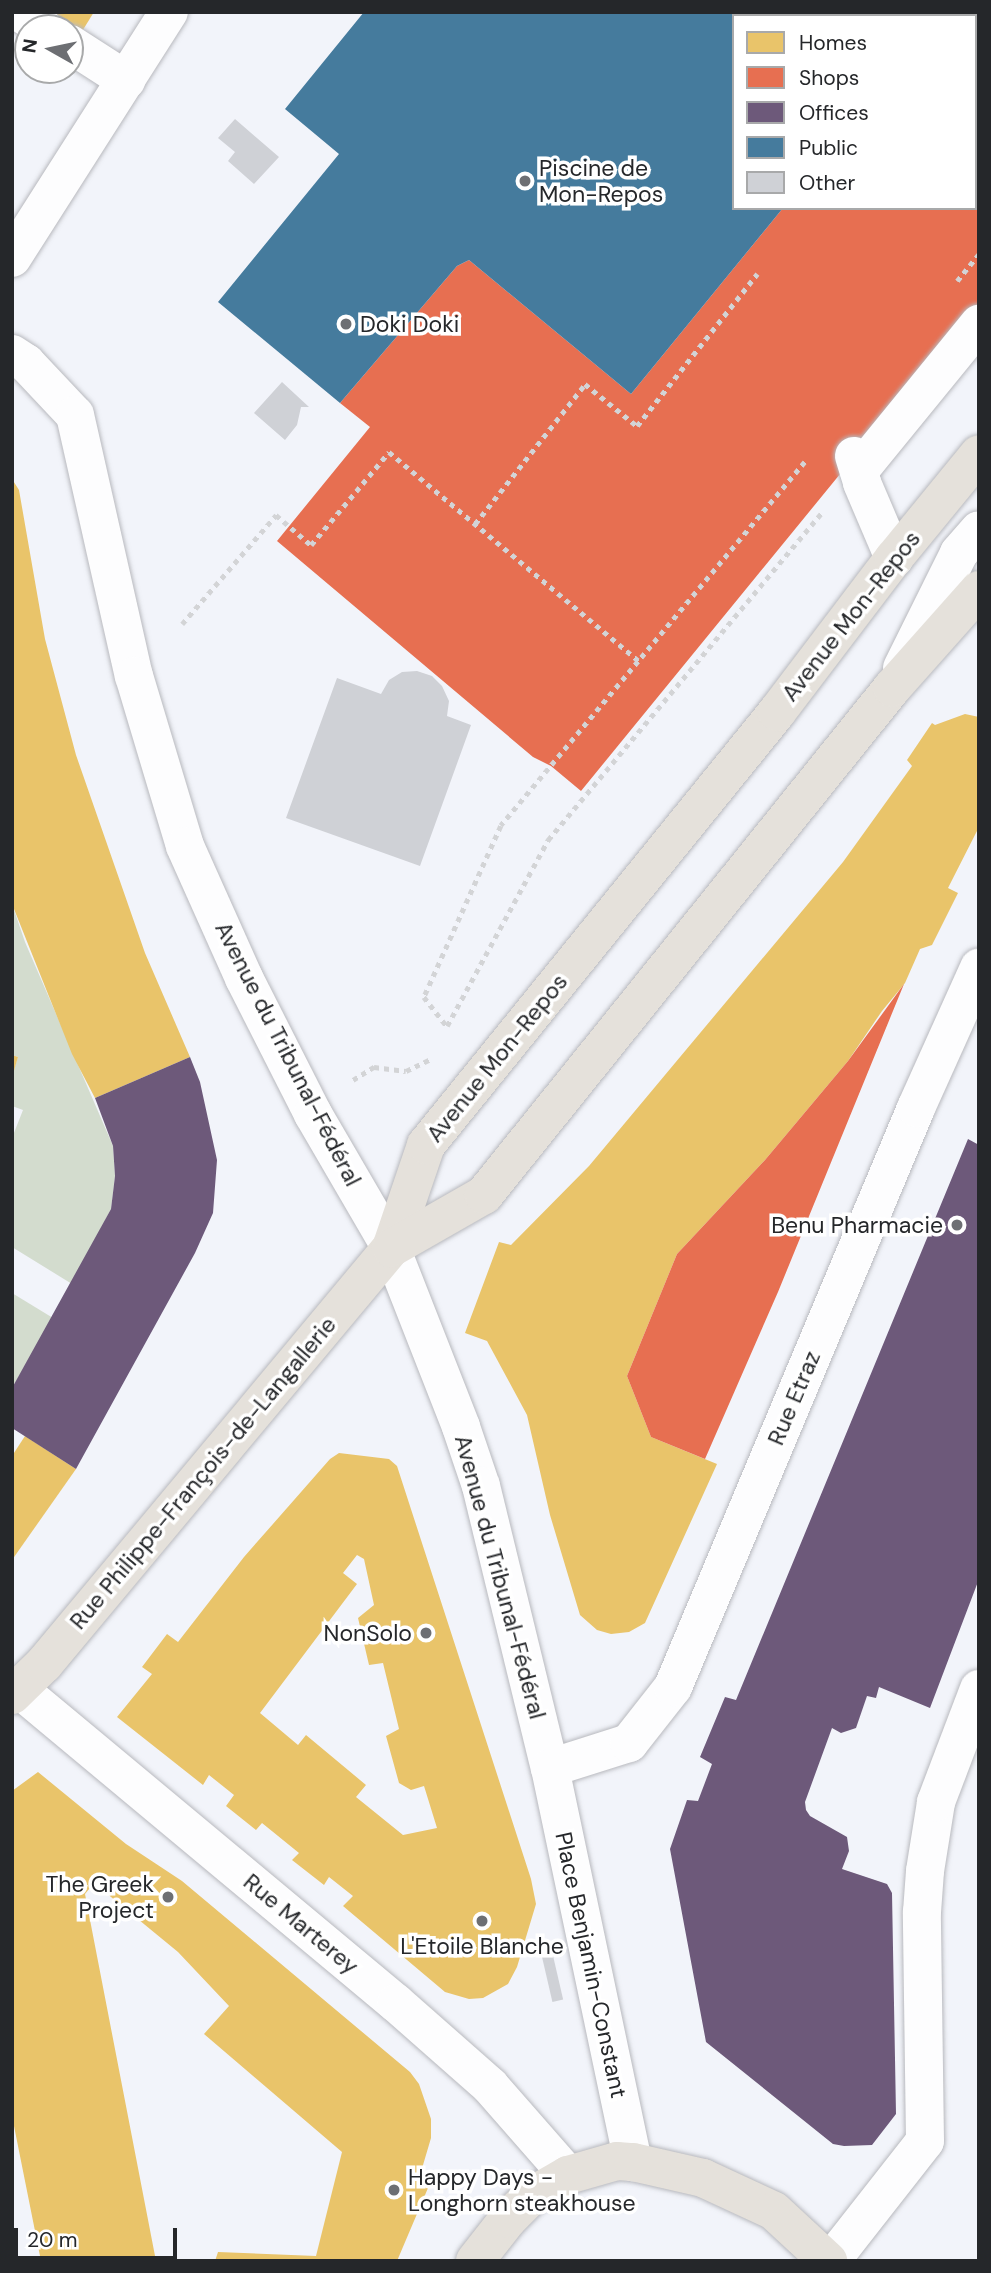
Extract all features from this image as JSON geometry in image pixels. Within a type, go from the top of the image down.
[{"type":"main road","name":"Avenue Mon-Repos","points":[[391,1248],[426,1145],[777,712],[894,558],[979,454]]},
{"type":"main road","points":[[391,1248],[484,1195],[892,688],[979,590]]},
{"type":"main road","name":"Rue Philippe-François-de-Langallerie","points":[[15,1692],[44,1664],[391,1248]]},
{"type":"main road","points":[[475,2261],[508,2219],[530,2197],[568,2175],[600,2163],[633,2162],[703,2179],[774,2211],[830,2261]]},
{"type":"street","points":[[12,258],[169,12]]},
{"type":"street","points":[[84,53],[126,80]]},
{"type":"street","points":[[894,558],[856,463],[979,324]]},
{"type":"street","name":"Avenue du Tribunal-Fédéral","points":[[12,354],[26,363],[75,415],[134,676],[185,846],[244,978],[313,1114],[391,1248],[428,1338],[481,1486],[550,1768]]},
{"type":"street","points":[[892,688],[959,553],[979,530]]},
{"type":"street","name":"Rue Etraz","points":[[550,1768],[629,1743],[673,1686],[916,1108],[974,991]]},
{"type":"street","points":[[830,2261],[925,2141],[922,1912],[925,1871],[936,1802],[979,1689]]},
{"type":"street","name":"Rue Marterey","points":[[15,1692],[448,2049],[490,2086],[568,2175]]},
{"type":"street","name":"Place Benjamin-Constant","points":[[550,1768],[633,2162]]},
{"type":"path","points":[[952,287],[979,254]]},
{"type":"path","points":[[475,524],[585,384],[638,426],[757,274]]},
{"type":"path","points":[[182,624],[276,515],[311,545],[388,452],[639,662]]},
{"type":"path","points":[[809,458],[501,827],[424,996],[447,1026],[548,840],[823,511]]},
{"type":"path","points":[[354,1080],[374,1067],[406,1071],[435,1057]]},
{"type":"green space","points":[[838,12],[943,12],[943,14]]},
{"type":"green space","points":[[12,904],[25,942],[113,1146],[115,1176],[111,1209],[72,1284],[12,1247],[12,1138],[23,1110],[12,1106],[12,1075],[18,1057],[12,1055]]},
{"type":"green space","points":[[12,1293],[53,1318],[12,1388]]},
{"type":"building: Homes","points":[[33,12],[94,12],[84,28],[84,14]]},
{"type":"building: Homes","points":[[12,479],[19,490],[45,639],[76,755],[145,953],[190,1057],[95,1098],[72,1054],[12,904]]},
{"type":"building: Homes","points":[[965,714],[979,717],[979,827],[948,888],[958,893],[932,945],[920,949],[905,983],[848,1061],[765,1160],[677,1254],[627,1376],[651,1437],[717,1464],[645,1623],[629,1632],[611,1634],[597,1630],[580,1615],[550,1515],[527,1415],[487,1341],[465,1333],[499,1242],[511,1245],[589,1166],[843,862],[912,766],[907,760],[932,723],[935,725]]},
{"type":"building: Homes","points":[[12,1055],[18,1057],[13,1074],[12,1074]]},
{"type":"building: Homes","points":[[25,1436],[76,1469],[12,1560],[12,1456]]},
{"type":"building: Homes","points":[[339,1453],[389,1459],[397,1466],[531,1879],[536,1904],[517,1967],[508,1984],[483,1998],[469,1999],[445,1992],[343,1906],[353,1896],[329,1877],[324,1885],[292,1860],[299,1853],[262,1823],[256,1830],[226,1806],[234,1795],[209,1775],[203,1785],[117,1717],[152,1674],[142,1667],[167,1634],[178,1642],[244,1557],[330,1459]],"holes":[[[357,1555],[364,1559],[374,1605],[358,1618],[369,1665],[383,1663],[399,1729],[386,1736],[399,1783],[411,1790],[424,1786],[437,1828],[403,1835],[356,1797],[366,1785],[306,1735],[298,1745],[260,1713],[357,1584],[343,1573]]]},
{"type":"building: Homes","points":[[38,1772],[126,1844],[182,1881],[410,2072],[419,2084],[431,2119],[431,2138],[418,2182],[428,2188],[397,2261],[215,2261],[218,2252],[316,2256],[342,2152],[204,2034],[229,2006],[178,1952],[94,1883],[85,1894],[156,2261],[41,2261],[12,2116],[12,1791]]},
{"type":"building: Shops","points":[[979,12],[979,304],[581,791],[551,766],[533,757],[277,541],[370,427],[340,403],[457,266],[469,260],[631,394],[781,210],[977,210],[977,14],[942,14]]},
{"type":"building: Shops","points":[[904,984],[778,1292],[705,1459],[651,1437],[627,1376],[677,1254],[765,1160],[848,1061]]},
{"type":"building: Offices","points":[[190,1057],[200,1082],[217,1160],[213,1213],[195,1253],[76,1469],[12,1428],[12,1388],[111,1209],[115,1176],[113,1146],[95,1098]]},
{"type":"building: Offices","points":[[968,1139],[979,1145],[979,1579],[930,1708],[879,1687],[876,1698],[867,1696],[856,1728],[841,1733],[832,1728],[805,1802],[810,1816],[847,1837],[849,1851],[842,1869],[887,1884],[892,1893],[896,2114],[872,2145],[844,2146],[833,2144],[706,2042],[670,1849],[687,1800],[698,1801],[712,1764],[700,1757],[725,1697],[736,1700]]},
{"type":"building: Public","name":"Piscine de Mon-Repos","points":[[364,12],[840,14],[732,14],[732,210],[781,210],[631,394],[469,260],[457,266],[340,403],[218,302],[339,154],[285,109]]},
{"type":"building: Other","points":[[235,119],[279,157],[254,184],[228,161],[235,152],[218,138]]},
{"type":"building: Other","points":[[282,382],[309,407],[301,407],[297,425],[285,440],[254,413]]},
{"type":"building: Other","points":[[417,671],[432,676],[442,686],[449,701],[447,716],[471,725],[420,866],[286,818],[337,678],[381,694],[389,680],[402,672]]},
{"type":"building: Other","points":[[551,1947],[563,2000],[552,2002],[540,1949]]},
{"type":"place","name":"Piscine de Mon-Repos","points":[[525,181]]},
{"type":"place","name":"Doki Doki","points":[[346,324]]},
{"type":"place","name":"Benu Pharmacie","points":[[957,1225]]},
{"type":"place","name":"NonSolo","points":[[426,1633]]},
{"type":"place","name":"The Greek Project","points":[[168,1897]]},
{"type":"place","name":"L'Etoile Blanche","points":[[482,1921]]},
{"type":"place","name":"Happy Days - Longhorn steakhouse","points":[[394,2190]]}]
